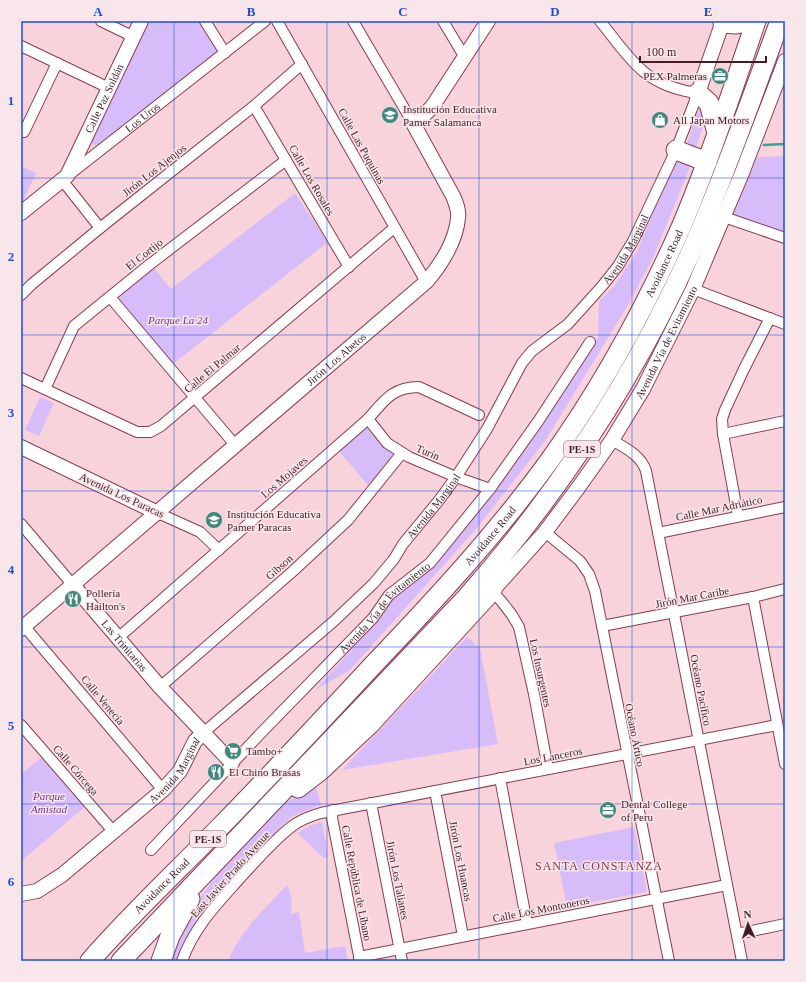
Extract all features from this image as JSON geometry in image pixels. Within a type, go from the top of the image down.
[{"type":"highway","points":[[721,22],[736,24],[749,21]]},
{"type":"highway","name":"Avoidance Road","points":[[91,958],[233,814],[436,599],[521,498],[567,435],[621,348],[669,253],[707,162],[756,21]]},
{"type":"highway","name":"Avoidance Road","points":[[122,961],[203,874],[447,619],[485,576],[538,511],[582,450],[646,344],[686,262],[727,165],[780,21]]},
{"type":"highway","points":[[698,93],[709,103],[717,133]]},
{"type":"highway","points":[[676,150],[707,162]]},
{"type":"highway","points":[[271,803],[300,786],[320,771],[364,729],[492,591]]},
{"type":"highway","points":[[161,961],[166,945],[178,920],[203,874]]},
{"type":"street","points":[[101,21],[134,37]]},
{"type":"street","name":"Calle Paz Soldán","points":[[65,178],[86,138],[141,21]]},
{"type":"street","points":[[205,21],[225,53]]},
{"type":"street","name":"Los Uros","points":[[21,214],[265,21]]},
{"type":"street","name":"Calle Las Puquinas","points":[[277,21],[426,282]]},
{"type":"street","name":"Jirón Los Abetos","points":[[23,627],[426,282],[438,268],[446,255],[458,218],[454,196],[353,21]]},
{"type":"street","points":[[443,21],[464,56]]},
{"type":"street","points":[[414,125],[432,107],[488,21]]},
{"type":"street","points":[[600,21],[645,73],[660,82],[682,90],[698,93]]},
{"type":"street","name":"Avenida Marginal","points":[[21,894],[37,891],[62,876],[163,790],[180,771],[195,741],[203,733],[333,622],[374,583],[394,559],[413,530],[428,515],[456,477],[487,429],[522,364],[532,350],[568,324],[618,266],[633,241],[676,150],[698,93],[721,22]]},
{"type":"street","points":[[21,46],[109,88]]},
{"type":"street","name":"Avenida Vía de Evitamiento","points":[[492,591],[545,532],[578,488],[612,440],[643,389],[693,289],[742,173],[785,61]]},
{"type":"street","points":[[24,132],[57,63]]},
{"type":"street","name":"Jirón Los Ajenjos","points":[[21,295],[32,284],[100,228],[254,106],[302,64]]},
{"type":"street","name":"Calle Los Rosales","points":[[254,106],[349,267]]},
{"type":"street","points":[[86,138],[91,148],[100,151]]},
{"type":"street","name":"El Cortijo","points":[[45,389],[74,326],[286,160]]},
{"type":"street","points":[[65,178],[100,228]]},
{"type":"street","points":[[724,217],[785,238]]},
{"type":"street","name":"Calle El Palmar","points":[[21,378],[137,432],[150,432],[161,426],[394,228]]},
{"type":"street","points":[[693,289],[785,324]]},
{"type":"street","points":[[110,297],[236,446]]},
{"type":"street","points":[[738,516],[723,434],[722,419],[744,369],[770,318]]},
{"type":"street","name":"Avenida Vía de Evitamiento","points":[[152,850],[232,764],[374,618],[389,595],[430,563],[490,488],[539,420],[590,342]]},
{"type":"street","name":"Los Mojaves","points":[[118,638],[368,419],[388,397],[398,390],[409,387],[419,387],[479,415]]},
{"type":"street","name":"Turín","points":[[368,419],[387,443],[402,453],[456,477],[490,488]]},
{"type":"street","points":[[723,434],[785,421]]},
{"type":"street","name":"Océano Pacífico","points":[[612,440],[634,454],[643,463],[646,471],[742,961]]},
{"type":"street","name":"Avenida Los Paracas","points":[[21,447],[200,532],[219,550]]},
{"type":"street","name":"Gibson","points":[[160,687],[292,572],[348,520],[402,453]]},
{"type":"street","name":"Calle Mar Adriático","points":[[658,533],[785,507]]},
{"type":"street","name":"Las Trinitarias","points":[[21,524],[25,535],[72,584],[160,687],[232,764]]},
{"type":"street","name":"Océano Ártico","points":[[545,532],[580,561],[589,574],[595,591],[669,961]]},
{"type":"street","name":"Jirón Mar Caribe","points":[[602,626],[753,597],[785,589]]},
{"type":"street","name":"Los Insurgentes","points":[[492,591],[509,611],[519,627],[548,769]]},
{"type":"street","points":[[753,597],[785,764]]},
{"type":"street","name":"Calle Venecia","points":[[23,627],[163,790]]},
{"type":"street","name":"Calle Córcega","points":[[21,725],[113,831]]},
{"type":"street","name":"Los Lanceros","points":[[333,810],[777,725]]},
{"type":"street","points":[[500,778],[527,924]]},
{"type":"street","name":"Jirón Los Huancas","points":[[435,791],[463,936]]},
{"type":"street","name":"Jirón Los Talianes","points":[[371,803],[402,961]]},
{"type":"street","name":"Calle República de Líbano","points":[[333,810],[332,818],[359,959]]},
{"type":"street","name":"East Javier Prado Avenue","points":[[182,961],[192,936],[202,922],[263,853],[291,827],[307,817],[333,810]]},
{"type":"street","name":"Calle Los Montoneros","points":[[359,959],[400,948],[727,885]]},
{"type":"street","points":[[737,934],[785,924]]},
{"type":"green space","points":[[144,21],[201,21],[220,51],[99,146],[96,146],[90,142]]},
{"type":"green space","points":[[700,108],[703,108],[705,120],[695,151],[686,147]]},
{"type":"green space","points":[[785,156],[785,235],[732,216],[757,157]]},
{"type":"green space","points":[[681,160],[690,164],[690,167],[653,258],[625,310],[545,441],[476,529],[350,670],[315,690],[356,645],[396,595],[413,584],[462,533],[531,438],[598,337],[599,301],[615,285],[636,253],[673,166],[677,161]]},
{"type":"green space","points":[[21,166],[36,173],[22,203],[21,202]]},
{"type":"green space","name":"Parque La 24","points":[[295,193],[328,242],[173,364],[117,296],[153,267],[171,289]]},
{"type":"green space","points":[[40,397],[54,403],[39,436],[25,430]]},
{"type":"green space","points":[[366,427],[379,442],[393,454],[394,457],[368,485],[337,449]]},
{"type":"green space","points":[[467,637],[480,648],[498,744],[342,770]]},
{"type":"green space","name":"Parque Amistad","points":[[43,756],[87,805],[21,861],[21,774]]},
{"type":"green space","points":[[316,786],[321,805],[293,816],[283,824],[207,907],[182,945],[176,961],[166,961],[195,904],[220,871],[282,804]]},
{"type":"green space","points":[[322,822],[328,857],[324,858],[297,833],[309,826]]},
{"type":"green space","points":[[634,827],[647,892],[567,907],[554,843]]},
{"type":"green space","points":[[287,885],[292,903],[290,914],[299,912],[305,953],[345,946],[348,961],[228,961],[240,938]]},
{"type":"waterway","points":[[764,145],[785,144]]},
{"type":"place","name":"PEX Palmeras","points":[[720,76]]},
{"type":"place","name":"Institución Educativa Pamer Salamanca","points":[[390,115]]},
{"type":"place","name":"All Japan Motors","points":[[660,120]]},
{"type":"place","name":"Institución Educativa Pamer Paracas","points":[[214,520]]},
{"type":"place","name":"Pollería Hailton's","points":[[73,599]]},
{"type":"place","name":"Tambo+","points":[[233,751]]},
{"type":"place","name":"El Chino Brasas","points":[[216,772]]},
{"type":"place","name":"Dental College of Peru","points":[[608,810]]},
{"type":"district","name":"SANTA CONSTANZA","points":[[599,866]]}]
